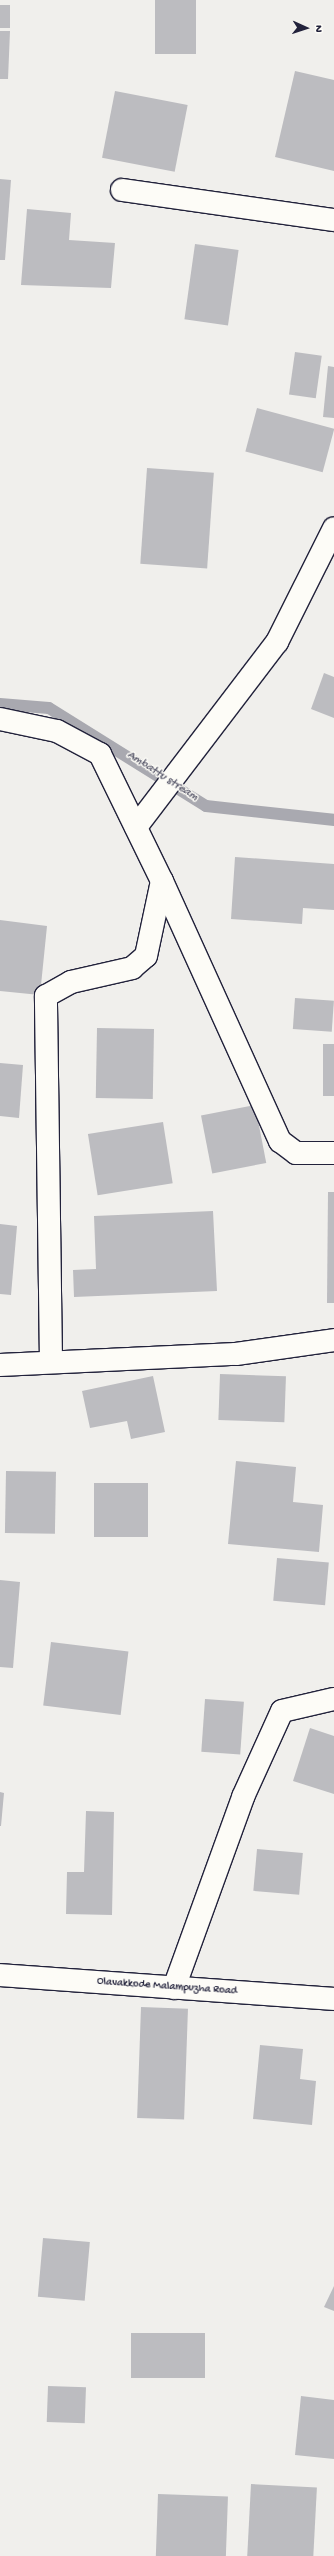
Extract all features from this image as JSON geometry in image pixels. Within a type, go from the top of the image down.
[{"type":"street","points":[[122,190],[334,220]]},
{"type":"street","points":[[136,827],[277,642],[334,528]]},
{"type":"street","points":[[0,719],[57,731],[100,754],[162,881],[280,1141],[296,1153],[334,1153]]},
{"type":"street","points":[[51,1362],[46,996],[71,982],[132,968],[146,956],[162,881]]},
{"type":"street","points":[[0,1365],[236,1354],[334,1340]]},
{"type":"street","points":[[174,1988],[243,1797],[282,1711],[334,1699]]},
{"type":"street","name":"Olavakkode Malampuzha Road","points":[[0,1975],[334,1999]]},
{"type":"building","points":[[155,0],[196,0],[196,54],[155,54]]},
{"type":"building","points":[[0,5],[10,5],[10,28],[0,28]]},
{"type":"building","points":[[0,31],[10,31],[8,79],[0,79]]},
{"type":"building","points":[[295,71],[334,80],[334,171],[275,157]]},
{"type":"building","points":[[115,91],[188,105],[175,172],[102,158]]},
{"type":"building","points":[[0,179],[11,180],[5,260],[0,260]]},
{"type":"building","points":[[27,209],[71,213],[69,240],[115,243],[111,288],[21,285]]},
{"type":"building","points":[[195,244],[239,250],[228,325],[184,319]]},
{"type":"building","points":[[295,352],[322,356],[316,398],[289,395]]},
{"type":"building","points":[[328,366],[334,367],[334,418],[323,417]]},
{"type":"building","points":[[257,408],[334,429],[323,472],[245,451]]},
{"type":"building","points":[[147,468],[214,473],[207,568],[140,564]]},
{"type":"building","points":[[324,673],[334,677],[334,718],[311,709]]},
{"type":"building","points":[[235,857],[334,864],[334,910],[303,908],[302,924],[231,919]]},
{"type":"building","points":[[0,920],[47,926],[40,995],[0,991]]},
{"type":"building","points":[[295,998],[334,1001],[332,1032],[293,1029]]},
{"type":"building","points":[[97,1028],[154,1029],[153,1099],[96,1098]]},
{"type":"building","points":[[323,1044],[334,1044],[334,1096],[323,1096]]},
{"type":"building","points":[[0,1063],[23,1065],[19,1118],[0,1116]]},
{"type":"building","points":[[255,1105],[266,1163],[212,1173],[201,1115]]},
{"type":"building","points":[[163,1122],[173,1183],[98,1195],[88,1134]]},
{"type":"building","points":[[328,1192],[334,1192],[334,1303],[327,1303]]},
{"type":"building","points":[[213,1211],[217,1291],[74,1297],[73,1270],[96,1269],[94,1216]]},
{"type":"building","points":[[0,1224],[17,1226],[11,1295],[0,1294]]},
{"type":"building","points":[[220,1374],[286,1376],[284,1422],[218,1420]]},
{"type":"building","points":[[153,1376],[165,1432],[131,1439],[127,1421],[90,1428],[82,1391]]},
{"type":"building","points":[[236,1461],[296,1467],[293,1502],[323,1505],[319,1552],[228,1544]]},
{"type":"building","points":[[6,1471],[56,1472],[55,1534],[5,1533]]},
{"type":"building","points":[[94,1483],[148,1483],[148,1537],[94,1537]]},
{"type":"building","points":[[277,1558],[329,1563],[325,1605],[273,1601]]},
{"type":"building","points":[[0,1580],[20,1582],[13,1668],[0,1667]]},
{"type":"building","points":[[51,1642],[128,1652],[121,1715],[43,1706]]},
{"type":"building","points":[[205,1699],[244,1702],[240,1755],[201,1752]]},
{"type":"building","points":[[310,1728],[334,1736],[334,1794],[293,1781]]},
{"type":"building","points":[[0,1792],[4,1793],[1,1826],[0,1826]]},
{"type":"building","points":[[86,1811],[114,1812],[112,1915],[66,1914],[67,1872],[84,1872]]},
{"type":"building","points":[[257,1849],[303,1853],[299,1895],[253,1891]]},
{"type":"building","points":[[141,2007],[188,2009],[184,2120],[137,2118]]},
{"type":"building","points":[[260,2045],[303,2049],[300,2079],[316,2081],[312,2125],[253,2119]]},
{"type":"building","points":[[43,2238],[90,2242],[85,2301],[38,2297]]},
{"type":"building","points":[[334,2286],[334,2311],[324,2307]]},
{"type":"building","points":[[131,2333],[205,2333],[205,2378],[131,2378]]},
{"type":"building","points":[[48,2386],[86,2387],[85,2423],[47,2422]]},
{"type":"building","points":[[301,2396],[334,2400],[334,2459],[295,2455]]},
{"type":"building","points":[[251,2484],[317,2487],[313,2556],[247,2556]]},
{"type":"building","points":[[158,2494],[228,2496],[226,2556],[156,2556]]},
{"type":"waterway","name":"Ambattu stream","points":[[0,704],[49,708],[206,806],[334,820]]}]
